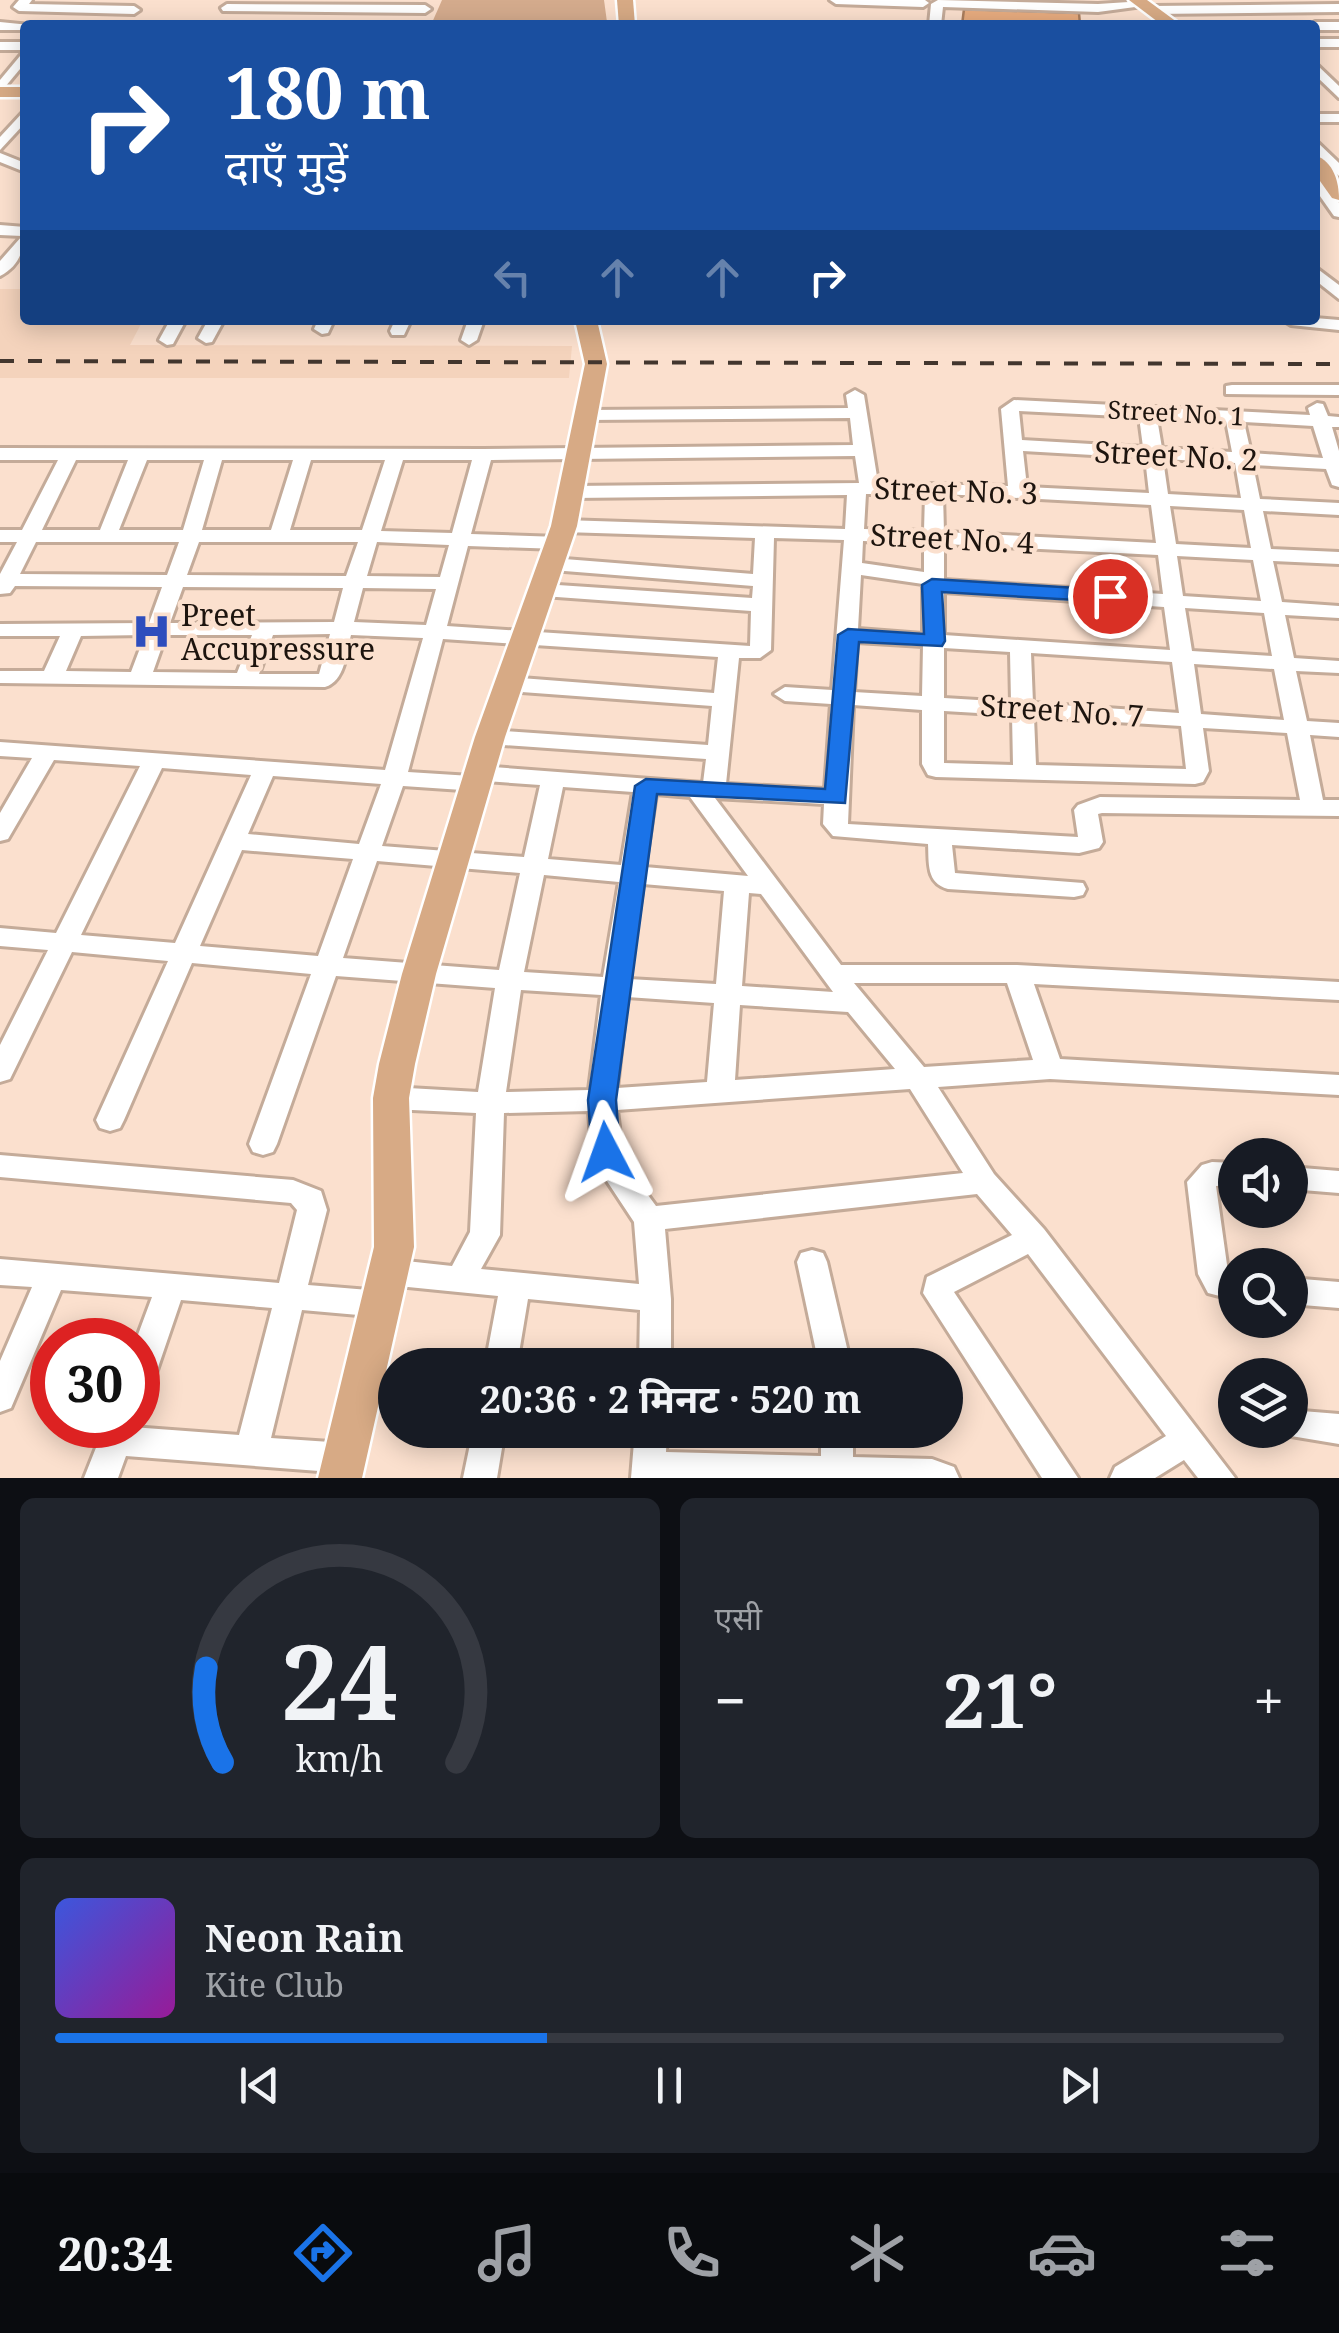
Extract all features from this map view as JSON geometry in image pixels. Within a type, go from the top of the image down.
[{"type":"main road","points":[[1143,4],[1165,20]]},
{"type":"main road","points":[[1320,168],[1339,194]]},
{"type":"main road","points":[[342,1468],[385,1288],[396,1224],[392,1098],[419,974],[490,737],[555,556],[572,492],[596,364],[587,325]]},
{"type":"street","points":[[126,20],[147,0]]},
{"type":"street","points":[[836,0],[1339,8]]},
{"type":"street","points":[[984,0],[1031,4]]},
{"type":"street","points":[[0,7],[22,4],[57,10],[134,10]]},
{"type":"street","points":[[229,4],[427,5]]},
{"type":"street","points":[[49,20],[57,10]]},
{"type":"street","points":[[0,90],[20,65]]},
{"type":"street","points":[[1323,70],[1335,97]]},
{"type":"street","points":[[1,148],[20,121]]},
{"type":"street","points":[[1320,143],[1339,172]]},
{"type":"street","points":[[0,271],[20,246]]},
{"type":"street","points":[[167,340],[175,325]]},
{"type":"street","points":[[206,338],[213,325]]},
{"type":"street","points":[[469,340],[474,325]]},
{"type":"street","points":[[1232,390],[1339,390]]},
{"type":"street","points":[[1313,390],[1330,421],[1338,470]]},
{"type":"street","points":[[586,415],[855,404],[863,487],[854,534],[836,797],[835,824],[840,830],[1089,844],[1086,810],[1100,804],[1339,808]]},
{"type":"street","name":"Street No. 1","points":[[1012,445],[1010,409],[1014,405],[1330,421]]},
{"type":"street","points":[[934,488],[936,770],[1196,777],[1147,410]]},
{"type":"street","points":[[1234,415],[1313,808]]},
{"type":"street","points":[[1012,445],[1018,491]]},
{"type":"street","name":"Street No. 2","points":[[1012,445],[1244,459],[1338,470]]},
{"type":"street","points":[[1,455],[483,456],[862,450]]},
{"type":"street","points":[[70,454],[3,585],[355,581],[450,584]]},
{"type":"street","points":[[107,537],[140,454]]},
{"type":"street","points":[[139,680],[191,536],[215,454]]},
{"type":"street","points":[[280,536],[304,454]]},
{"type":"street","points":[[0,677],[325,681],[396,454]]},
{"type":"street","points":[[263,1144],[395,777],[483,456]]},
{"type":"street","name":"Street No. 3","points":[[572,492],[934,488],[1339,510]]},
{"type":"street","points":[[0,630],[438,630],[729,652],[760,650],[765,532]]},
{"type":"street","name":"Street No. 4","points":[[555,556],[765,532],[1339,558]]},
{"type":"street","points":[[0,536],[463,539],[555,556],[759,605]]},
{"type":"street","points":[[555,556],[761,581]]},
{"type":"street","points":[[852,568],[932,582],[1339,612]]},
{"type":"street","points":[[244,681],[265,628]]},
{"type":"street","points":[[52,678],[73,630]]},
{"type":"street","points":[[848,635],[1339,667]]},
{"type":"street","points":[[1020,646],[1025,774]]},
{"type":"street","points":[[705,790],[718,753],[729,652]]},
{"type":"street","points":[[508,684],[722,700]]},
{"type":"street","name":"Street No. 7","points":[[785,694],[1024,706],[1339,730]]},
{"type":"street","points":[[490,737],[718,753]]},
{"type":"street","points":[[0,749],[395,777],[553,778],[836,797]]},
{"type":"street","points":[[0,833],[47,752]]},
{"type":"street","points":[[0,1072],[155,760]]},
{"type":"street","points":[[110,1120],[266,766]]},
{"type":"street","points":[[463,1280],[470,1254],[486,1234],[490,1103],[510,978],[553,778]]},
{"type":"street","points":[[646,786],[602,1100],[606,1152],[611,1166],[650,1219],[655,1348]]},
{"type":"street","points":[[705,790],[768,886],[918,1079],[984,1182],[1033,1238],[1218,1478]]},
{"type":"street","points":[[940,836],[942,874],[948,881],[1074,890]]},
{"type":"street","points":[[233,841],[768,886]]},
{"type":"street","points":[[720,1093],[738,883]]},
{"type":"street","points":[[0,937],[419,974],[727,992],[856,1004]]},
{"type":"street","points":[[834,974],[1017,974],[1339,991]]},
{"type":"street","points":[[1017,974],[1050,1070]]},
{"type":"street","points":[[392,1098],[490,1103],[602,1100],[1050,1070],[1339,1085]]},
{"type":"street","points":[[0,1166],[304,1194],[311,1200],[312,1210],[251,1452]]},
{"type":"street","points":[[1218,1173],[1212,1173],[1202,1182],[1218,1281]]},
{"type":"street","points":[[1308,1179],[1339,1182]]},
{"type":"street","points":[[650,1219],[984,1182]]},
{"type":"street","points":[[1033,1238],[938,1286],[938,1293],[1061,1478]]},
{"type":"street","points":[[812,1262],[831,1348]]},
{"type":"street","points":[[0,1272],[290,1296],[463,1280],[656,1299]]},
{"type":"street","points":[[0,1398],[52,1275]]},
{"type":"street","points":[[160,1318],[171,1286]]},
{"type":"street","points":[[504,1348],[515,1286]]},
{"type":"street","points":[[1308,1292],[1339,1295]]},
{"type":"street","points":[[1308,1426],[1339,1429]]},
{"type":"street","points":[[160,1439],[342,1468]]},
{"type":"street","points":[[1128,1478],[1187,1440]]},
{"type":"street","points":[[102,1478],[113,1448]]},
{"type":"street","points":[[480,1478],[486,1448]]},
{"type":"street","points":[[836,1474],[837,1448]]},
{"type":"street","points":[[648,1472],[932,1474],[942,1478]]},
{"type":"shaded area","points":[[442,0],[604,0],[607,20],[433,20]]},
{"type":"shaded area","points":[[964,9],[1079,13],[1080,20],[963,20]]},
{"type":"shaded area","points":[[0,289],[20,289],[20,325],[140,325],[130,345],[572,346],[569,378],[0,378]]},
{"type":"railway","points":[[0,361],[1339,364]]},
{"type":"place","name":"Preet Accupressure","points":[[151,631]]},
{"type":"route","points":[[606,1152],[602,1100],[646,786],[836,797],[848,635],[934,641],[932,585],[1110,596]]}]
